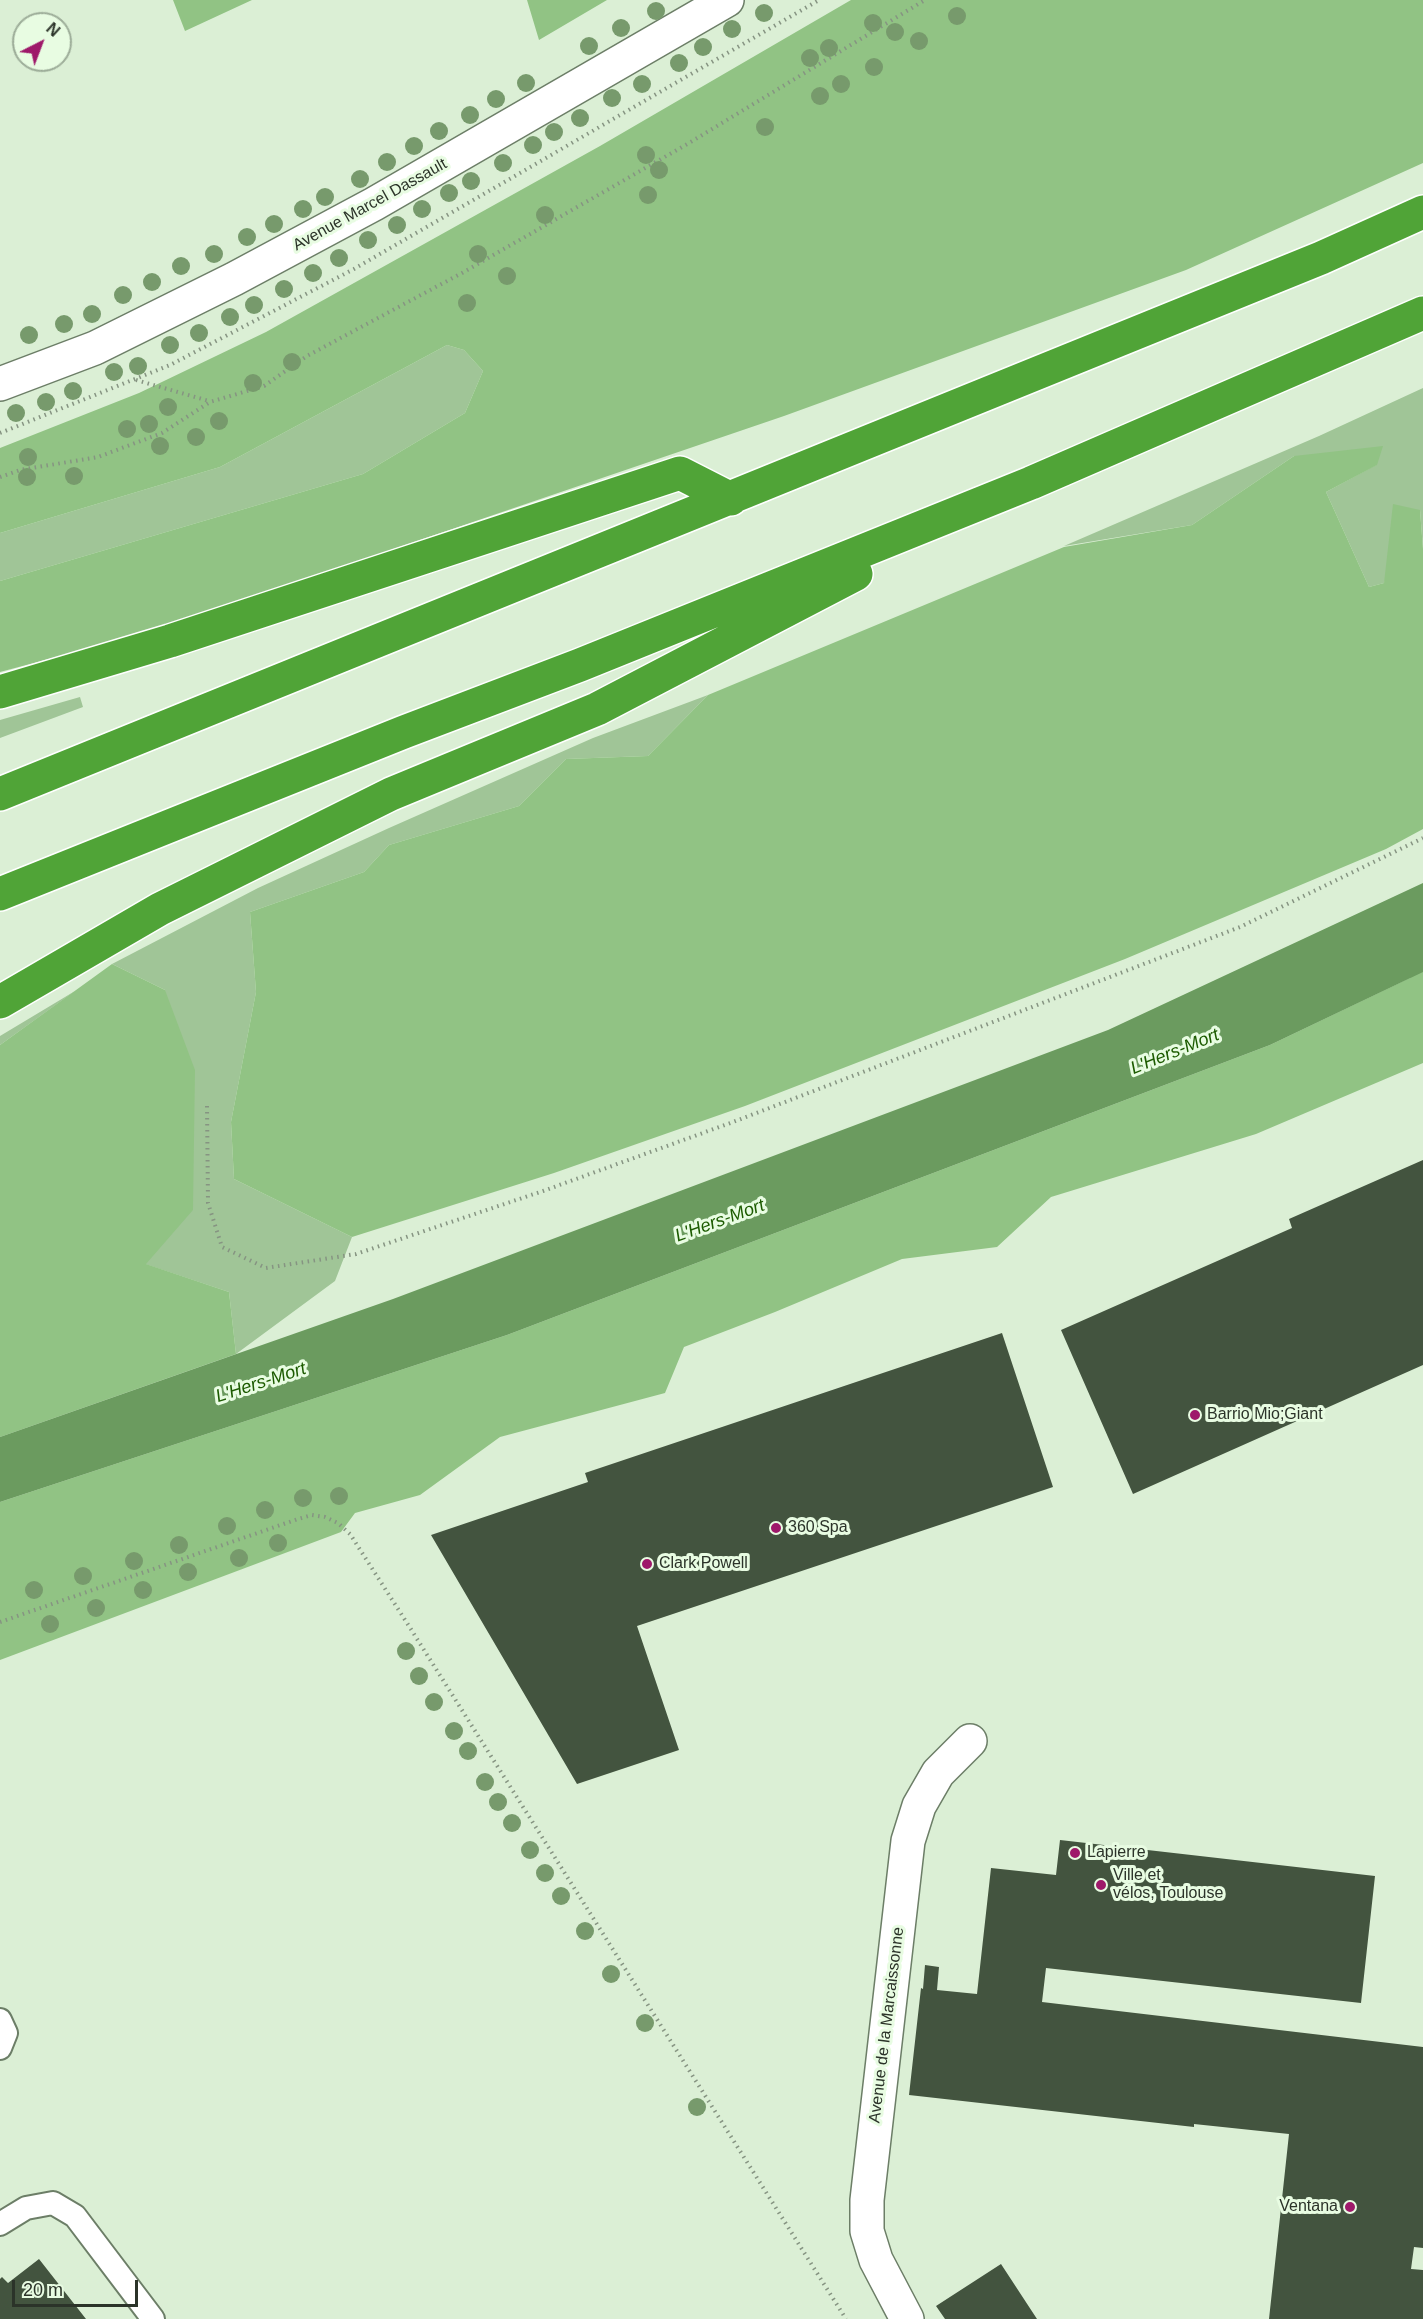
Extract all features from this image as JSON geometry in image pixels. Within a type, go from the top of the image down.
[{"type":"highway","points":[[0,794],[1321,258],[1423,212]]},
{"type":"highway","points":[[0,894],[405,732],[591,661],[1031,483],[1423,313]]},
{"type":"highway","points":[[0,692],[170,641],[680,474],[731,499]]},
{"type":"highway","points":[[0,1002],[160,909],[390,794],[597,709],[1031,483]]},
{"type":"street","name":"Avenue Marcel Dassault","points":[[0,384],[95,348],[234,279],[374,204],[727,0]]},
{"type":"street","name":"Avenue de la Marcaissonne","points":[[907,2319],[876,2260],[867,2231],[869,2188],[908,1841],[919,1806],[938,1773],[970,1742]]},
{"type":"lane","points":[[0,2020],[6,2033],[0,2048]]},
{"type":"lane","points":[[0,2224],[26,2208],[52,2204],[75,2216],[153,2319]]},
{"type":"path","points":[[0,477],[20,470],[98,457],[162,433],[210,402],[264,386],[307,356],[462,273],[689,143],[925,0]]},
{"type":"path","points":[[135,379],[210,402]]},
{"type":"path","points":[[207,1106],[208,1203],[222,1247],[266,1268],[356,1254],[543,1191],[733,1122],[1240,927],[1423,838]]},
{"type":"path","points":[[0,1622],[298,1519],[312,1515],[339,1523],[350,1534],[407,1623],[846,2319]]},
{"type":"shaded area","points":[[173,0],[252,0],[185,31]]},
{"type":"shaded area","points":[[527,0],[607,0],[539,40]]},
{"type":"shaded area","points":[[851,0],[1423,0],[1423,163],[1186,270],[784,416],[150,632],[0,672],[0,581],[363,474],[465,413],[483,371],[464,350],[447,345],[220,467],[0,533],[0,448],[139,393],[266,332],[600,146]]},
{"type":"shaded area","points":[[447,345],[464,350],[483,371],[465,413],[363,474],[0,581],[0,533],[220,467]]},
{"type":"shaded area","points":[[1423,388],[1423,549],[1420,510],[1384,583],[1369,587],[1326,492],[1376,465],[1294,456],[1192,525],[1064,546],[1319,436]]},
{"type":"shaded area","points":[[1383,446],[1377,465],[1326,492],[1369,587],[1384,583],[1393,504],[1420,510],[1423,549],[1423,829],[1386,849],[1125,959],[745,1106],[554,1173],[352,1237],[234,1179],[231,1122],[256,992],[250,912],[364,872],[389,845],[519,806],[566,759],[648,756],[708,695],[1064,547],[1192,525],[1294,456]]},
{"type":"shaded area","points":[[708,695],[648,756],[566,759],[519,806],[389,845],[364,872],[250,912],[256,992],[231,1122],[234,1179],[352,1237],[335,1281],[236,1354],[229,1292],[145,1264],[165,990],[112,964],[258,888],[389,828],[593,738]]},
{"type":"shaded area","points":[[80,697],[83,707],[0,738],[0,720]]},
{"type":"shaded area","points":[[1423,947],[1423,1063],[1256,1134],[1051,1197],[997,1247],[902,1259],[684,1347],[665,1393],[500,1437],[420,1495],[355,1513],[341,1532],[0,1660],[0,1502],[507,1335],[1270,1045],[1410,978]]},
{"type":"shaded area","points":[[112,964],[165,990],[195,1070],[193,1210],[146,1264],[229,1292],[236,1354],[0,1437],[0,1045]]},
{"type":"shaded area","points":[[75,991],[0,1045],[0,1036]]},
{"type":"water","name":"L'Hers-Mort","points":[[1423,883],[1423,972],[1270,1045],[507,1335],[0,1502],[0,1437],[393,1299],[1108,1030]]},
{"type":"building","points":[[1423,1160],[1423,1365],[1133,1494],[1061,1330],[1292,1228],[1289,1219]]},
{"type":"building","points":[[1002,1333],[1053,1487],[637,1626],[679,1750],[577,1784],[431,1535],[588,1482],[585,1473]]},
{"type":"building","points":[[1060,1840],[1375,1876],[1361,2003],[1046,1968],[1042,2002],[1423,2047],[1423,2248],[1414,2247],[1411,2269],[1423,2270],[1423,2319],[1269,2319],[1289,2134],[1194,2124],[1194,2127],[909,2095],[925,1965],[939,1967],[937,1990],[977,1994],[991,1868],[1056,1875]]},
{"type":"building","points":[[39,2259],[86,2319],[0,2319],[0,2279],[2,2277],[8,2283]]},
{"type":"building","points":[[1001,2264],[1037,2319],[945,2319],[936,2306]]},
{"type":"place","name":"Barrio Mio;Giant","points":[[1195,1415]]},
{"type":"place","name":"360 Spa","points":[[776,1528]]},
{"type":"place","name":"Clark Powell","points":[[647,1564]]},
{"type":"place","name":"Lapierre","points":[[1075,1853]]},
{"type":"place","name":"Ville et vélos, Toulouse","points":[[1101,1885]]},
{"type":"place","name":"Ventana","points":[[1350,2207]]}]
